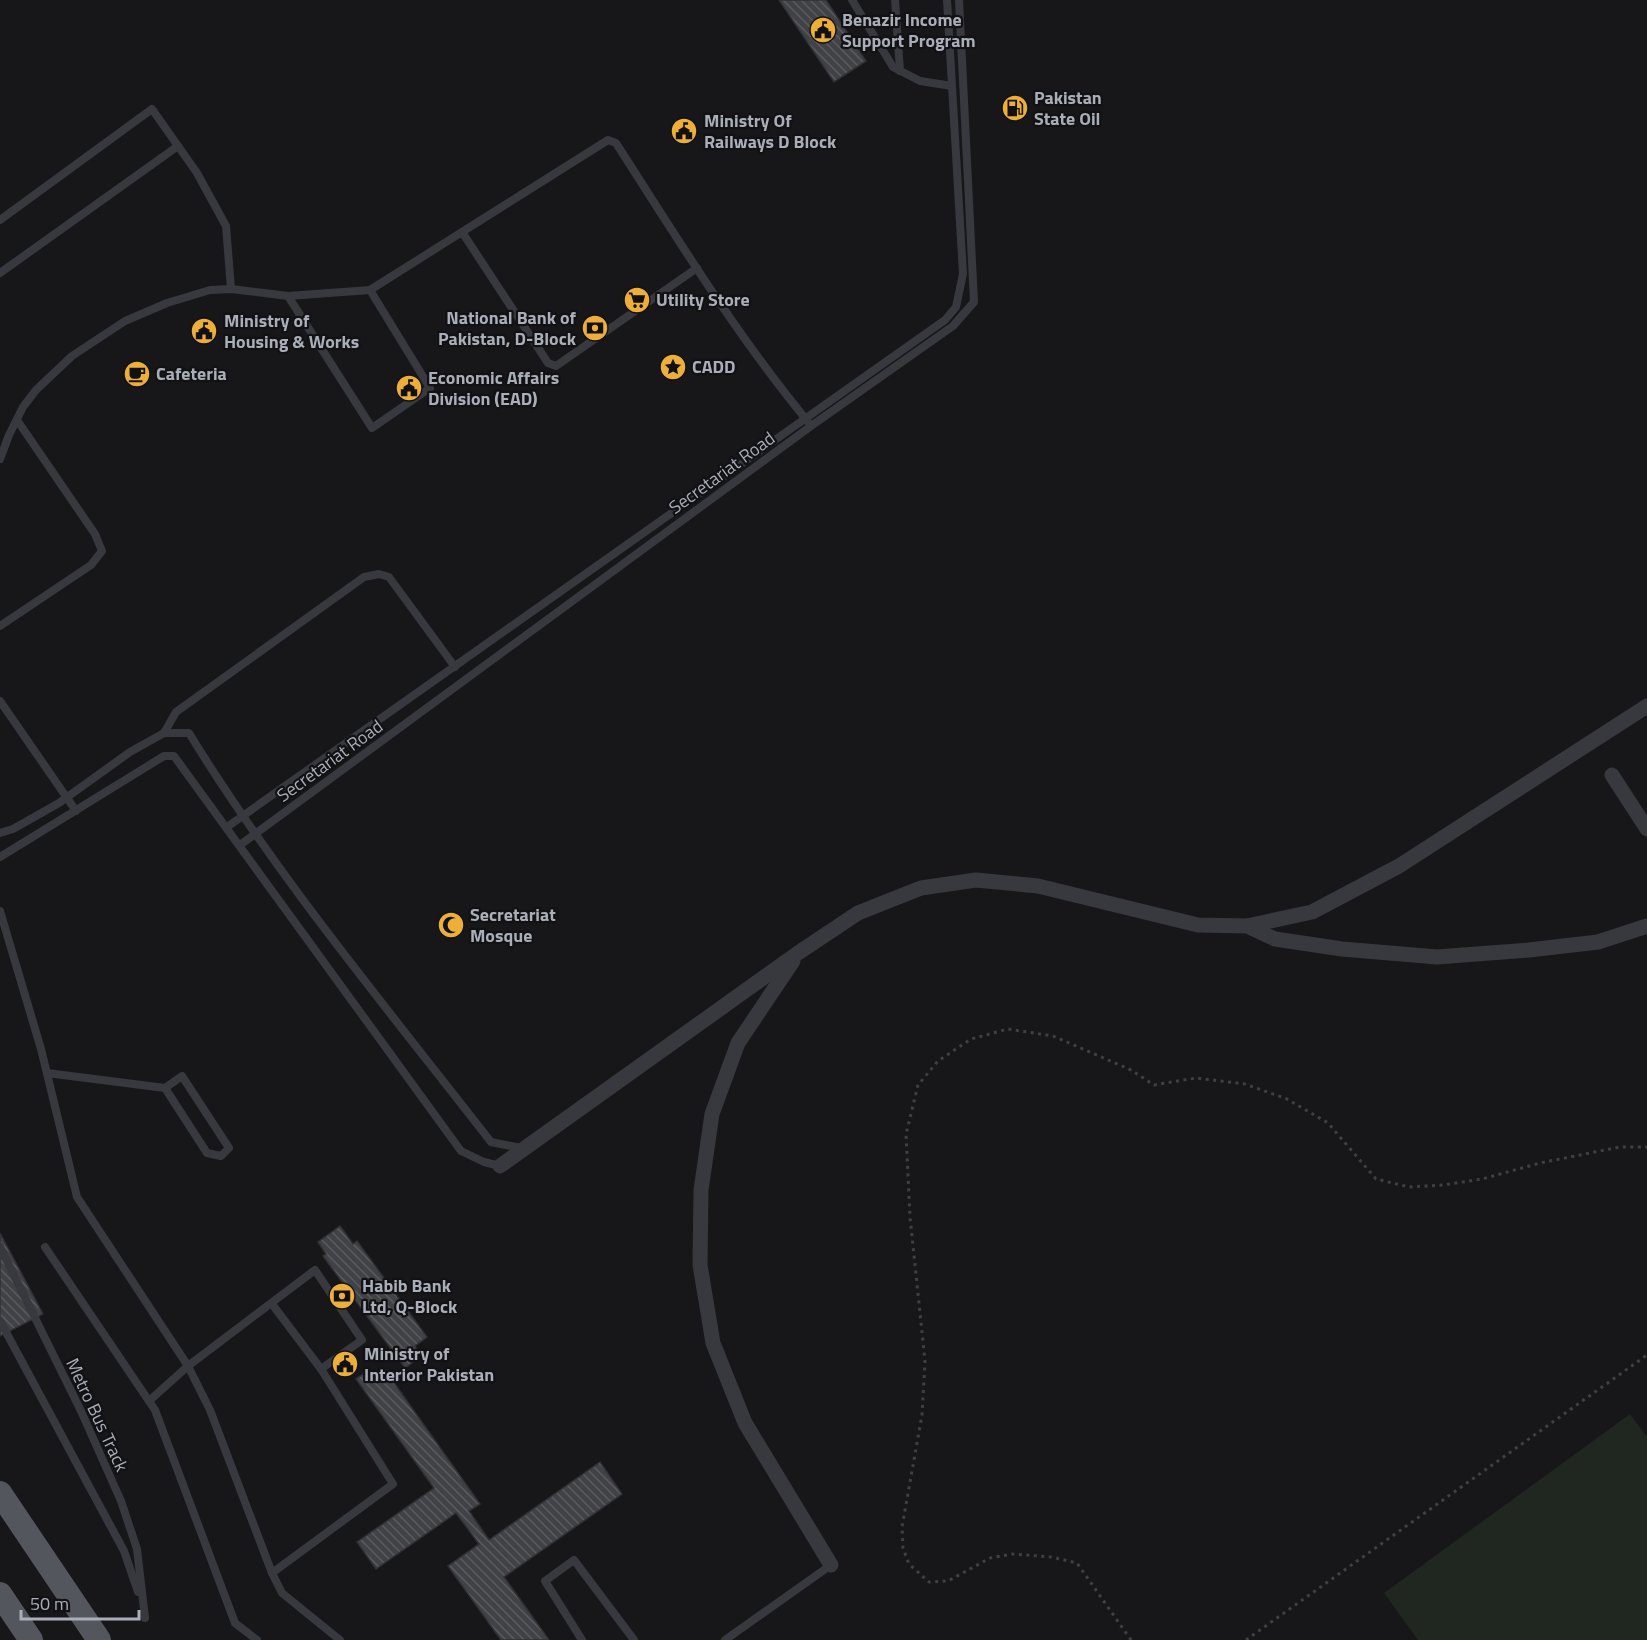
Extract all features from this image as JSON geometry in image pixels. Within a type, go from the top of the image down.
[{"type":"main road","points":[[0,1493],[99,1640]]},
{"type":"main road","points":[[0,1594],[31,1640]]},
{"type":"street","points":[[500,1166],[798,953],[858,913],[921,888],[976,880],[1038,886],[1198,925],[1247,926],[1312,912],[1399,866],[1647,706]]},
{"type":"street","points":[[1612,775],[1647,829]]},
{"type":"street","points":[[1247,926],[1275,939],[1342,949],[1437,957],[1598,942],[1647,926]]},
{"type":"street","points":[[798,953],[738,1043],[712,1114],[701,1190],[700,1265],[713,1343],[745,1423],[831,1565]]},
{"type":"lane","points":[[852,0],[893,67],[920,81],[952,86]]},
{"type":"lane","points":[[895,0],[900,71]]},
{"type":"lane","name":"Secretariat Road","points":[[240,845],[945,320],[956,307],[963,274],[947,0]]},
{"type":"lane","name":"Secretariat Road","points":[[227,827],[808,422],[953,326],[974,302],[959,0]]},
{"type":"lane","points":[[0,220],[152,109],[197,173],[226,226],[231,290]]},
{"type":"lane","points":[[0,459],[16,420],[36,390],[53,373],[93,341],[125,321],[167,303],[210,290],[288,296],[370,290],[608,140],[616,143],[697,268],[771,374],[808,422]]},
{"type":"lane","points":[[0,273],[178,146]]},
{"type":"lane","points":[[462,232],[548,363],[556,366],[697,268]]},
{"type":"lane","points":[[288,296],[372,428],[430,388],[370,290]]},
{"type":"lane","points":[[0,626],[91,565],[102,551],[94,534],[16,420]]},
{"type":"lane","points":[[164,733],[176,712],[363,576],[379,574],[389,577],[455,667]]},
{"type":"lane","points":[[0,701],[76,811]]},
{"type":"lane","points":[[0,833],[66,798],[130,752],[164,733],[189,733],[277,867],[491,1142],[526,1149]]},
{"type":"lane","points":[[0,857],[164,756],[174,756],[461,1151],[484,1162],[500,1166]]},
{"type":"lane","points":[[0,911],[47,1072],[77,1197],[188,1366],[210,1410],[272,1573],[282,1593],[340,1640]]},
{"type":"lane","points":[[47,1072],[165,1088],[182,1076],[230,1148],[221,1156],[207,1153],[165,1088]]},
{"type":"lane","name":"Metro Bus Track","points":[[0,1247],[81,1411],[121,1502],[137,1549],[145,1618]]},
{"type":"lane","points":[[45,1247],[155,1410],[235,1623],[257,1640]]},
{"type":"lane","points":[[148,1401],[188,1366],[315,1270],[362,1340],[321,1369]]},
{"type":"lane","points":[[272,1304],[321,1369],[393,1484],[272,1573]]},
{"type":"lane","name":"Metro Bus Track","points":[[0,1321],[124,1551],[143,1604]]},
{"type":"lane","points":[[582,1640],[545,1581],[573,1560],[634,1640]]},
{"type":"lane","points":[[725,1640],[831,1565]]},
{"type":"path","points":[[1131,1640],[1077,1563],[1052,1557],[1012,1554],[990,1558],[948,1581],[929,1582],[909,1564],[903,1548],[902,1527],[922,1415],[925,1360],[910,1217],[906,1134],[918,1084],[938,1061],[970,1039],[1008,1029],[1053,1036],[1131,1070],[1154,1085],[1196,1078],[1245,1084],[1287,1099],[1328,1123],[1376,1179],[1409,1187],[1482,1179],[1540,1163],[1620,1147],[1647,1147]]},
{"type":"path","points":[[1246,1640],[1647,1355]]},
{"type":"shaded area","points":[[1630,1414],[1647,1437],[1647,1640],[1418,1640],[1384,1593]]},
{"type":"building","name":"Benazir Income Support Program","points":[[779,0],[826,0],[866,61],[834,82]]},
{"type":"building","points":[[340,1226],[353,1244],[357,1241],[427,1337],[415,1346],[417,1350],[412,1354],[416,1360],[405,1368],[323,1256],[326,1254],[318,1242]]},
{"type":"building","points":[[0,1233],[43,1314],[0,1336]]},
{"type":"building","points":[[369,1370],[374,1377],[385,1370],[480,1504],[469,1511],[489,1540],[600,1462],[622,1494],[504,1577],[549,1640],[501,1640],[448,1566],[479,1544],[456,1513],[376,1569],[357,1542],[434,1488],[356,1379]]},
{"type":"place","name":"Benazir Income Support Program","points":[[823,30]]},
{"type":"place","name":"Pakistan State Oil","points":[[1015,108]]},
{"type":"place","name":"Ministry Of Railways D Block","points":[[684,131]]},
{"type":"place","name":"Utility Store","points":[[637,300]]},
{"type":"place","name":"National Bank of Pakistan, D-Block","points":[[595,328]]},
{"type":"place","name":"Ministry of Housing & Works","points":[[204,331]]},
{"type":"place","name":"CADD","points":[[673,367]]},
{"type":"place","name":"Cafeteria","points":[[137,374]]},
{"type":"place","name":"Economic Affairs Division (EAD)","points":[[409,388]]},
{"type":"place","name":"Secretariat Mosque","points":[[451,925]]},
{"type":"place","name":"Habib Bank Ltd, Q-Block","points":[[342,1296]]},
{"type":"place","name":"Ministry of Interior Pakistan","points":[[345,1364]]}]
